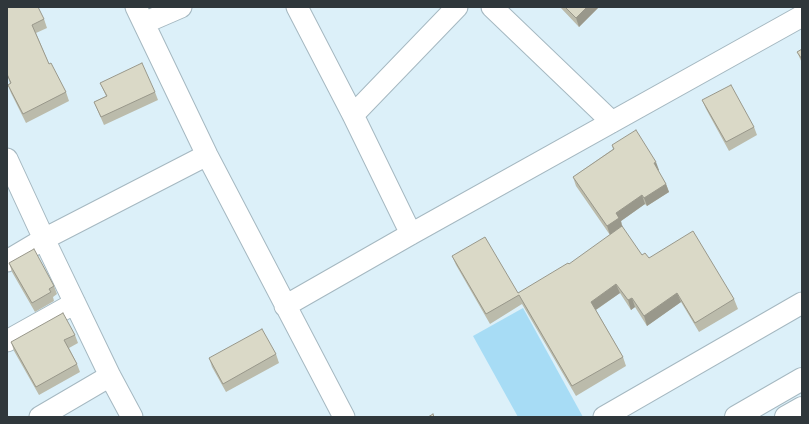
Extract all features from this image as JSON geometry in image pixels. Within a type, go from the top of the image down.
[{"type":"main road","points":[[736,417],[802,379]]},
{"type":"main road","points":[[786,417],[802,408]]},
{"type":"street","points":[[181,7],[140,15],[207,155],[344,417]]},
{"type":"street","points":[[297,7],[353,115],[411,234]]},
{"type":"street","points":[[353,115],[457,7]]},
{"type":"street","points":[[492,7],[612,122]]},
{"type":"street","points":[[285,306],[802,16]]},
{"type":"street","points":[[7,261],[44,239],[207,155]]},
{"type":"street","points":[[7,159],[110,376],[132,417]]},
{"type":"street","points":[[7,341],[75,303]]},
{"type":"street","points":[[604,417],[802,303]]},
{"type":"street","points":[[40,417],[110,376]]},
{"type":"shaded area","points":[[523,308],[583,417],[518,417],[473,336]]},
{"type":"building","points":[[7,7],[38,7],[44,19],[32,25],[49,64],[51,63],[66,92],[23,114],[8,85],[11,83],[7,74]]},
{"type":"building","points":[[565,7],[587,7],[576,18]]},
{"type":"building","points":[[802,49],[802,59],[797,52]]},
{"type":"building","points":[[142,63],[155,92],[101,117],[94,102],[107,96],[100,83]]},
{"type":"building","points":[[731,85],[754,127],[726,142],[702,100]]},
{"type":"building","points":[[636,130],[656,162],[654,163],[666,184],[644,198],[642,195],[616,213],[619,218],[607,226],[573,177],[614,149],[612,145]]},
{"type":"building","points":[[622,226],[642,255],[645,253],[649,258],[693,231],[734,299],[695,323],[677,293],[644,316],[632,298],[628,300],[616,284],[591,302],[623,357],[572,386],[519,295],[486,314],[452,256],[485,237],[518,293],[568,263],[569,264]]},
{"type":"building","points":[[34,249],[54,286],[49,289],[51,292],[32,303],[9,263]]},
{"type":"building","points":[[63,313],[75,335],[64,340],[77,364],[36,387],[11,342]]},
{"type":"building","points":[[262,329],[276,354],[223,384],[209,358]]}]
